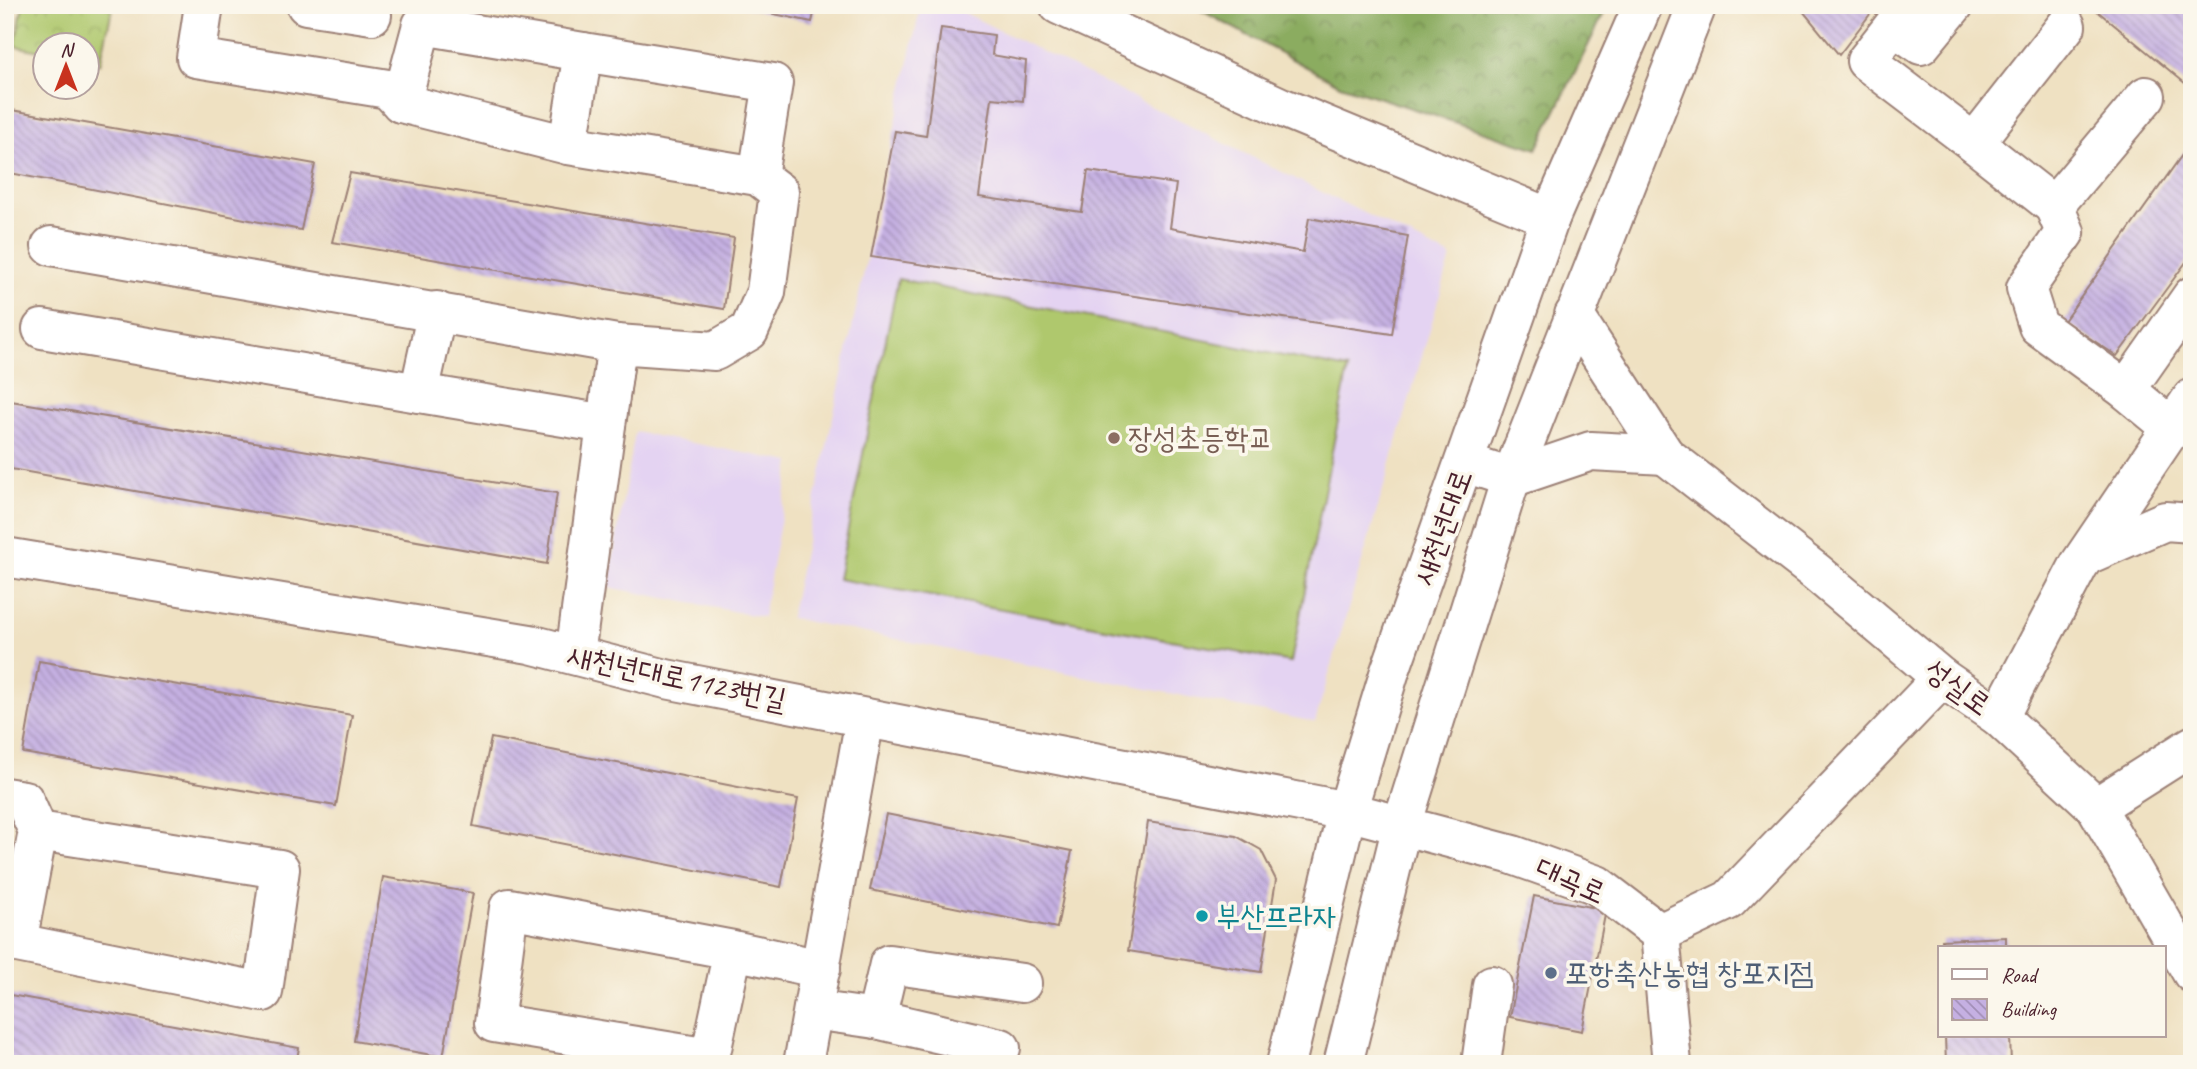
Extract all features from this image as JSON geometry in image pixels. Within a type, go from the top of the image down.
[{"type":"street","points":[[51,246],[617,344],[715,351],[749,331],[766,292],[779,192],[758,176],[568,145],[401,103],[388,89],[196,58],[204,5]]},
{"type":"street","points":[[306,5],[372,16]]},
{"type":"street","points":[[1059,5],[1281,107],[1550,218]]},
{"type":"street","name":"새천년대로","points":[[1286,1064],[1347,811],[1389,674],[1550,218],[1643,5]]},
{"type":"street","name":"새천년대로","points":[[1343,1064],[1402,825],[1511,478],[1697,5]]},
{"type":"street","points":[[1954,5],[1921,45],[1903,16],[1866,61],[2053,206],[2065,232],[2026,288],[2038,326],[2126,390],[2182,413],[2085,556],[1999,717]]},
{"type":"street","points":[[401,103],[422,25],[773,83],[758,176]]},
{"type":"street","points":[[1974,143],[2066,26]]},
{"type":"street","points":[[568,145],[583,51]]},
{"type":"street","points":[[2053,206],[2146,96]]},
{"type":"street","points":[[2126,390],[2192,296]]},
{"type":"street","points":[[419,393],[437,311]]},
{"type":"street","points":[[1574,315],[1665,455]]},
{"type":"street","points":[[42,329],[606,424]]},
{"type":"street","points":[[575,655],[617,344]]},
{"type":"street","points":[[1465,463],[1511,478],[1591,451],[1624,450],[1665,455]]},
{"type":"street","name":"성실로","points":[[1665,455],[1816,572],[1942,678],[1999,717],[2095,807],[2192,972]]},
{"type":"street","points":[[2085,556],[2165,521],[2192,523]]},
{"type":"street","name":"새천년대로1123번길","points":[[5,557],[530,644],[666,679],[1347,811]]},
{"type":"street","points":[[1672,1064],[1660,933],[1729,900],[1942,678]]},
{"type":"street","points":[[803,1064],[865,718]]},
{"type":"street","points":[[2095,807],[2192,746]]},
{"type":"street","points":[[5,797],[24,800],[38,831],[17,943],[263,992],[280,869],[38,831]]},
{"type":"street","name":"대곡로","points":[[1347,811],[1513,855],[1597,885],[1660,933]]},
{"type":"street","points":[[733,950],[710,1058],[494,1023],[509,908],[733,950],[821,969]]},
{"type":"street","points":[[876,1019],[889,964],[1022,983]]},
{"type":"street","points":[[1481,1064],[1492,985]]},
{"type":"street","points":[[813,1010],[876,1019],[1001,1048]]},
{"type":"shaded area","name":"장성초등학교","points":[[921,5],[949,5],[1451,257],[1315,722],[790,618]]},
{"type":"shaded area","points":[[635,432],[791,462],[763,617],[608,587]]},
{"type":"green space","points":[[23,5],[113,5],[102,55],[102,32],[32,32],[32,49],[15,46]]},
{"type":"green space","points":[[1191,5],[1608,5],[1537,149],[1340,85]]},
{"type":"green space","points":[[898,279],[1348,369],[1291,662],[838,579]]},
{"type":"building","points":[[732,5],[816,5],[812,22]]},
{"type":"building","points":[[1798,5],[1877,5],[1839,55]]},
{"type":"building","points":[[2090,5],[2178,5],[2192,16],[2192,89]]},
{"type":"building","points":[[941,28],[994,35],[992,55],[1026,61],[1023,101],[992,98],[979,197],[1082,212],[1088,171],[1176,184],[1170,228],[1303,252],[1309,218],[1408,236],[1392,334],[871,257],[895,131],[926,136]]},
{"type":"building","points":[[6,109],[315,164],[301,230],[5,172]]},
{"type":"building","points":[[2192,141],[2192,254],[2117,356],[2064,321]]},
{"type":"building","points":[[350,173],[734,238],[724,309],[332,242]]},
{"type":"building","points":[[5,400],[557,493],[547,564],[5,468]]},
{"type":"building","points":[[39,661],[352,715],[336,806],[23,753]]},
{"type":"building","points":[[491,738],[798,799],[781,887],[473,826]]},
{"type":"building","points":[[886,814],[1072,851],[1057,928],[870,890]]},
{"type":"building","name":"부산프라자","points":[[1148,822],[1236,836],[1261,850],[1276,880],[1261,972],[1128,951]]},
{"type":"building","points":[[383,877],[473,893],[443,1057],[354,1041]]},
{"type":"building","points":[[1534,896],[1606,910],[1582,1031],[1510,1017]]},
{"type":"building","points":[[2006,937],[2006,946],[1942,946],[1942,940]]},
{"type":"building","points":[[5,994],[299,1048],[296,1064],[5,1064]]},
{"type":"building","points":[[1945,1038],[2010,1038],[2011,1064],[1946,1064]]},
{"type":"place","name":"장성초등학교","points":[[1114,438]]},
{"type":"place","name":"부산프라자","points":[[1202,916]]},
{"type":"place","name":"포항축산농협 창포지점","points":[[1551,973]]}]
